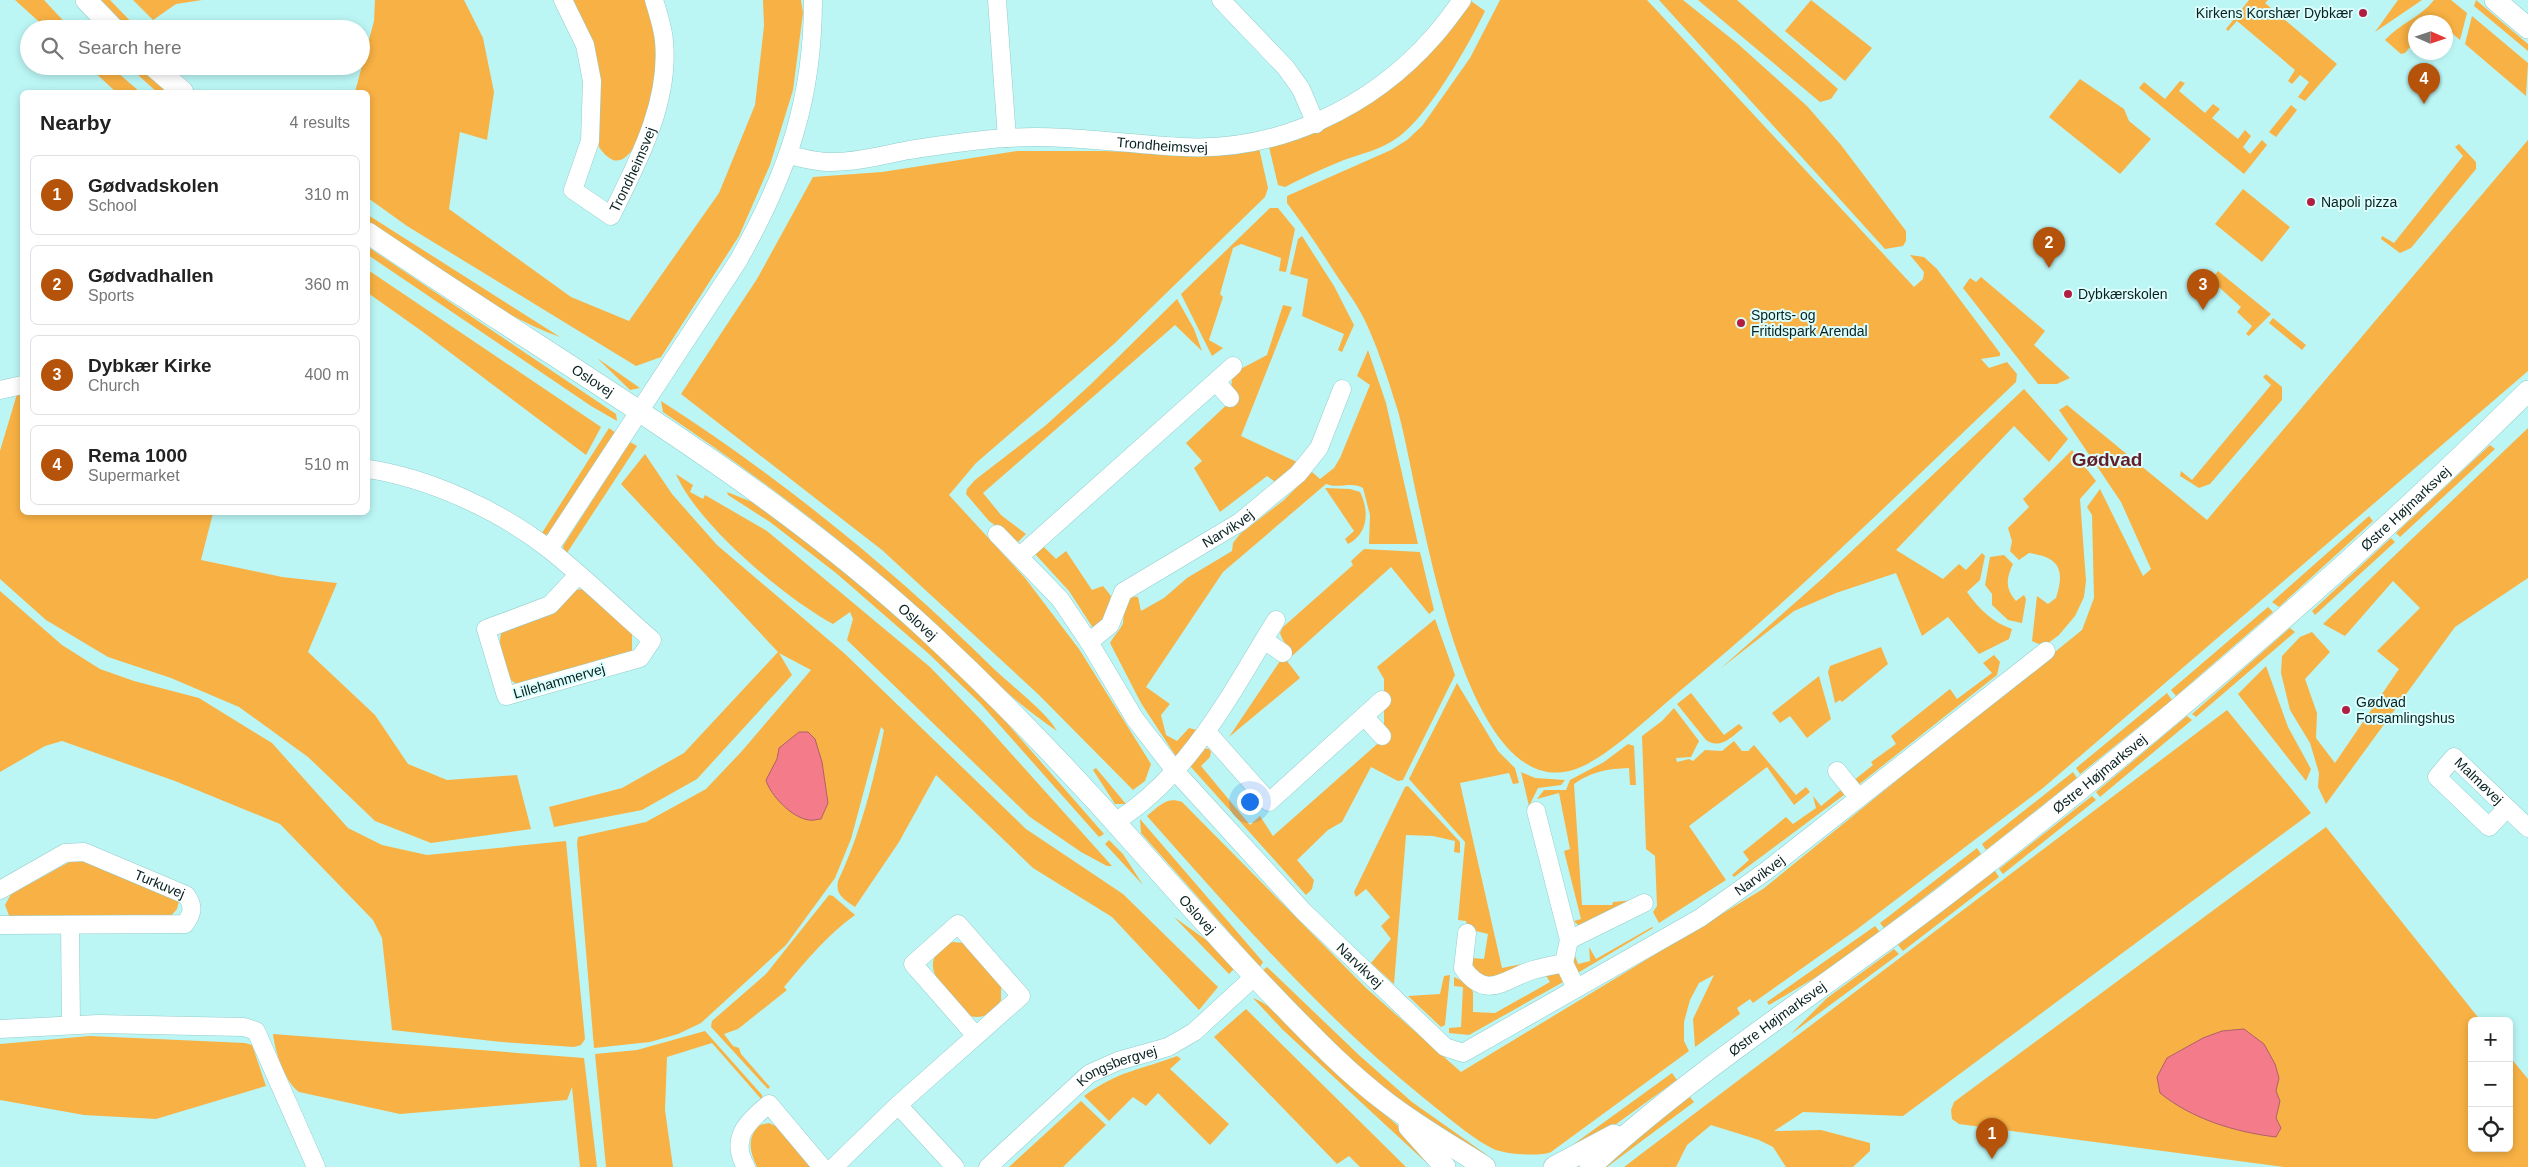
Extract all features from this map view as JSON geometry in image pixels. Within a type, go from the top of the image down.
[{"type":"street","points":[[86,0],[105,20]]},
{"type":"street","name":"Trondheimsvej","points":[[563,0],[585,45],[592,81],[590,141],[573,190],[611,216],[645,146],[662,82],[664,41],[654,0]]},
{"type":"street","points":[[549,549],[738,261],[765,213],[789,155],[805,94],[813,36],[813,0]]},
{"type":"street","points":[[998,0],[1007,138]]},
{"type":"street","points":[[1221,0],[1286,68],[1301,89],[1316,124]]},
{"type":"street","name":"Trondheimsvej","points":[[789,155],[828,162],[857,160],[944,144],[1007,138],[1073,138],[1185,147],[1221,146],[1262,140],[1316,124],[1362,98],[1396,73],[1434,36],[1462,0]]},
{"type":"street","points":[[2495,0],[2528,28]]},
{"type":"street","points":[[163,75],[181,90]]},
{"type":"street","name":"Oslovej","points":[[370,234],[733,474],[844,557],[928,631],[991,692],[1116,822],[1254,977],[1317,1041],[1387,1103],[1445,1167]]},
{"type":"street","points":[[1020,556],[1233,366]]},
{"type":"street","points":[[1216,382],[1230,398]]},
{"type":"street","points":[[0,390],[20,385]]},
{"type":"street","name":"Narvikvej","points":[[1089,642],[1110,625],[1123,592],[1240,522],[1298,474],[1319,448],[1342,389]]},
{"type":"street","name":"Østre Højmarksvej","points":[[1590,1167],[1640,1121],[1927,910],[2153,731],[2259,640],[2482,437],[2528,391]]},
{"type":"street","name":"Lillehammervej","points":[[370,470],[447,491],[494,514],[549,549],[652,640],[640,658],[506,696],[486,629],[550,605],[578,575]]},
{"type":"street","name":"Narvikvej","points":[[997,534],[1060,599],[1089,642],[1135,719],[1176,772],[1303,911],[1445,1047],[1463,1053],[1700,918],[1766,871],[2046,651]]},
{"type":"street","points":[[1116,822],[1136,809],[1176,772],[1206,732],[1276,620]]},
{"type":"street","points":[[1264,640],[1283,653]]},
{"type":"street","points":[[1206,732],[1269,802],[1382,700]]},
{"type":"street","points":[[1364,716],[1382,736]]},
{"type":"street","points":[[1837,771],[1858,797]]},
{"type":"street","name":"Malmøvej","points":[[2507,808],[2528,828]]},
{"type":"street","points":[[1536,811],[1569,940],[1564,963],[1576,988]]},
{"type":"street","name":"Turkuvej","points":[[0,890],[65,852],[84,852],[186,895],[191,901],[193,910],[185,924],[0,925]]},
{"type":"street","points":[[1569,940],[1644,904]]},
{"type":"street","points":[[834,1167],[898,1105],[976,1036],[1021,996],[958,924],[913,964],[976,1036]]},
{"type":"street","points":[[70,925],[71,1025]]},
{"type":"street","points":[[1467,933],[1463,968],[1471,978],[1488,985],[1501,986],[1532,970],[1564,963]]},
{"type":"street","name":"Kongsbergvej","points":[[988,1167],[1089,1074],[1118,1061],[1168,1047],[1194,1032],[1254,977]]},
{"type":"street","points":[[0,1029],[71,1025],[244,1027],[256,1031],[316,1167]]},
{"type":"street","name":"Oslovej","points":[[1387,1103],[1485,1167]]},
{"type":"street","points":[[746,1167],[741,1160],[739,1139],[746,1122],[769,1104],[822,1167]]},
{"type":"street","points":[[898,1105],[955,1167]]},
{"type":"street","name":"Østre Højmarksvej","points":[[1554,1167],[1640,1121]]},
{"type":"shaded area","points":[[15,0],[44,0],[63,20],[37,20]]},
{"type":"shaded area","points":[[101,0],[110,0],[129,20],[120,20]]},
{"type":"shaded area","points":[[133,0],[202,0],[176,4],[153,20]]},
{"type":"shaded area","points":[[375,0],[464,0],[483,38],[494,92],[487,140],[460,132],[449,209],[571,297],[629,321],[719,193],[755,105],[764,26],[763,0],[801,0],[803,13],[793,90],[770,165],[739,236],[661,357],[636,366],[407,226],[370,199],[370,90],[356,90],[360,75],[370,75],[370,36],[374,21]]},
{"type":"shaded area","points":[[571,0],[648,0],[651,8],[657,42],[656,78],[644,124],[638,139],[631,152],[623,159],[611,159],[599,147],[599,87]]},
{"type":"shaded area","points":[[1500,0],[1647,0],[1914,287],[1923,279],[1924,272],[1910,255],[1924,257],[1937,269],[2000,353],[2000,356],[1981,359],[1989,368],[2007,362],[2017,374],[2016,382],[1767,616],[1632,732],[1606,753],[1581,767],[1539,770],[1503,743],[1475,695],[1451,633],[1432,566],[1397,408],[1376,347],[1355,303],[1287,203],[1287,196],[1391,150],[1407,140],[1422,126],[1470,58]]},
{"type":"shaded area","points":[[1659,0],[1683,0],[1738,44],[1807,106],[1841,145],[1906,231],[1906,241],[1903,246],[1885,249]]},
{"type":"shaded area","points":[[1698,0],[1737,0],[1838,89],[1831,99],[1820,102]]},
{"type":"shaded area","points":[[1811,0],[1872,48],[1845,81],[1785,31]]},
{"type":"shaded area","points":[[2249,0],[2268,0],[2265,3],[2337,64],[2305,101],[2298,97],[2309,82],[2300,75],[2292,84],[2288,81],[2295,70],[2237,21],[2228,31],[2226,29]]},
{"type":"shaded area","points":[[2398,0],[2422,0],[2375,32]]},
{"type":"shaded area","points":[[2434,0],[2451,0],[2467,13],[2460,40],[2453,34],[2453,15],[2417,15]]},
{"type":"shaded area","points":[[2476,0],[2528,44],[2528,51],[2474,6]]},
{"type":"shaded area","points":[[1471,1],[1485,11],[1446,80],[1409,128],[1391,142],[1378,148],[1337,163],[1285,187],[1278,185],[1269,147],[1337,122],[1375,99],[1419,61]]},
{"type":"shaded area","points":[[2472,16],[2528,63],[2526,96],[2465,44]]},
{"type":"shaded area","points":[[2408,21],[2408,49],[2401,54],[2385,40]]},
{"type":"shaded area","points":[[98,75],[120,75],[138,90],[114,90]]},
{"type":"shaded area","points":[[138,75],[149,75],[166,90],[155,90]]},
{"type":"shaded area","points":[[2080,79],[2124,109],[2129,121],[2151,139],[2120,174],[2049,117]]},
{"type":"shaded area","points":[[2180,81],[2185,83],[2179,91],[2205,113],[2213,104],[2220,109],[2212,118],[2238,139],[2245,130],[2251,136],[2243,147],[2250,154],[2262,140],[2267,145],[2244,174],[2139,88],[2144,82],[2165,99]]},
{"type":"shaded area","points":[[2291,105],[2297,110],[2276,137],[2269,132]]},
{"type":"shaded area","points":[[2528,140],[2528,371],[2043,788],[1856,930],[1753,1003],[1750,999],[1737,1008],[1740,1014],[1695,1047],[1693,1019],[1714,975],[1699,983],[1690,1000],[1684,1022],[1684,1041],[1689,1051],[1551,1152],[1546,1154],[1524,1154],[1496,1150],[1469,1134],[1425,1099],[1387,1067],[1315,999],[1246,927],[1147,816],[1167,801],[1177,800],[1182,802],[1366,988],[1461,1072],[1763,889],[2082,630],[2094,598],[2092,515],[2087,507],[2100,489],[2143,576],[2151,569],[2121,502],[2059,410],[2067,405],[2207,520]]},
{"type":"shaded area","points":[[2459,144],[2476,162],[2476,169],[2411,248],[2400,253],[2381,239],[2382,236],[2394,243],[2463,156],[2455,147]]},
{"type":"shaded area","points":[[1259,148],[1268,188],[1265,197],[1114,344],[976,463],[949,495],[1025,578],[1079,649],[1151,764],[1145,781],[1133,790],[1039,695],[882,550],[681,394],[757,279],[813,177],[882,172],[1017,151],[1104,151],[1209,155]]},
{"type":"shaded area","points":[[2243,189],[2290,227],[2262,262],[2215,224]]},
{"type":"shaded area","points":[[1270,208],[1278,208],[1295,229],[1286,272],[1279,271],[1281,258],[1241,244],[1233,248],[1220,294],[1223,297],[1209,340],[1223,348],[1212,356],[1181,294]]},
{"type":"shaded area","points":[[370,216],[560,337],[534,327],[461,286],[370,224]]},
{"type":"shaded area","points":[[1302,236],[1334,286],[1354,325],[1342,352],[1338,350],[1344,334],[1302,316],[1308,279],[1290,274],[1298,239]]},
{"type":"shaded area","points":[[370,248],[616,414],[617,421],[591,406],[370,256]]},
{"type":"shaded area","points":[[370,271],[601,427],[586,455],[370,294]]},
{"type":"shaded area","points":[[2218,271],[2271,314],[2249,336],[2246,334],[2252,326],[2237,312],[2241,307],[2211,280]]},
{"type":"shaded area","points":[[1981,277],[2045,331],[2034,345],[2070,378],[2057,384],[2038,384],[1963,288],[1970,278],[1976,282]]},
{"type":"shaded area","points":[[1177,299],[1194,329],[1202,351],[1175,325],[983,493],[1001,515],[1026,534],[1018,542],[989,521],[966,494],[967,489],[975,480],[1045,426],[1090,385]]},
{"type":"shaded area","points":[[1283,305],[1292,307],[1241,436],[1297,462],[1278,484],[1267,476],[1220,512],[1194,468],[1202,461],[1186,443],[1235,397],[1231,387],[1233,373],[1267,355]]},
{"type":"shaded area","points":[[2273,318],[2306,345],[2302,350],[2269,323]]},
{"type":"shaded area","points":[[1368,350],[1386,403],[1418,544],[1369,544],[1370,515],[1363,488],[1354,485],[1336,486],[1326,484],[1223,572],[1146,687],[1170,704],[1161,715],[1166,735],[1177,741],[1189,728],[1197,730],[1177,758],[1141,703],[1110,643],[1123,623],[1124,605],[1128,599],[1138,597],[1141,611],[1164,598],[1187,578],[1232,551],[1233,543],[1240,534],[1284,500],[1312,472],[1320,479],[1334,468],[1340,458],[1370,385],[1357,376]]},
{"type":"shaded area","points":[[597,358],[640,388],[630,390]]},
{"type":"shaded area","points":[[2266,374],[2282,387],[2282,400],[2210,484],[2199,488],[2180,476],[2181,471],[2192,480],[2271,385],[2263,377]]},
{"type":"shaded area","points":[[2024,389],[2068,439],[2049,462],[2014,426],[1896,550],[1943,579],[1959,564],[1966,570],[1982,553],[1985,556],[1980,580],[1967,592],[1987,614],[1998,623],[2012,629],[2009,639],[1979,654],[1948,617],[1922,636],[1896,573],[1836,593],[1794,611],[1720,669],[1823,578]]},
{"type":"shaded area","points":[[20,393],[20,515],[212,515],[201,560],[282,577],[337,583],[308,652],[375,715],[408,764],[447,780],[517,775],[531,829],[431,843],[375,821],[308,757],[239,707],[171,678],[108,657],[46,620],[0,579],[0,451],[17,394]]},
{"type":"shaded area","points":[[661,401],[750,461],[877,561],[1038,708],[1057,731],[992,679],[890,583],[835,538],[750,473],[663,412]]},
{"type":"shaded area","points":[[609,428],[616,433],[549,534],[540,536]]},
{"type":"shaded area","points":[[2528,428],[2528,578],[2455,627],[2326,804],[2318,787],[2319,773],[2310,743],[2290,710],[2281,673],[2282,656],[2300,637],[2312,632],[2330,652],[2305,679],[2317,713],[2316,738],[2335,763],[2399,669],[2377,651],[2420,608],[2393,581],[2345,636],[2323,624]]},
{"type":"shaded area","points":[[630,442],[637,446],[565,556],[563,546]]},
{"type":"shaded area","points":[[2490,445],[2495,449],[2400,537],[2396,533]]},
{"type":"shaded area","points":[[2072,450],[2096,481],[2080,499],[2086,581],[2084,597],[2075,616],[2059,635],[2047,644],[2041,645],[2032,641],[2037,596],[2048,604],[2056,598],[2060,573],[2058,566],[2054,562],[2039,555],[2029,553],[2019,560],[2010,551],[2012,541],[2008,528],[2029,507],[2023,499]]},
{"type":"shaded area","points":[[645,454],[672,494],[717,545],[844,653],[1026,829],[1123,894],[1218,987],[1199,1010],[1112,917],[1033,868],[936,775],[899,842],[855,907],[844,899],[839,894],[838,881],[866,807],[884,730],[881,727],[851,839],[835,878],[786,945],[701,1023],[678,1034],[650,1042],[594,1048],[578,837],[646,822],[706,789],[742,751],[811,670],[779,653],[792,675],[697,779],[642,810],[554,827],[549,807],[622,788],[684,753],[778,652],[621,484]]},
{"type":"shaded area","points":[[676,474],[693,485],[690,492],[703,499],[705,495],[767,531],[930,667],[982,721],[1112,866],[1107,866],[1081,852],[1030,817],[847,640],[853,619],[850,612],[833,624],[791,597],[722,537],[687,494]]},
{"type":"shaded area","points":[[1325,488],[1350,489],[1360,492],[1363,499],[1366,513],[1363,527],[1360,534],[1348,544],[1345,539],[1354,531]]},
{"type":"shaded area","points":[[727,492],[752,502],[843,569],[922,638],[985,698],[1104,834],[1099,837],[981,704],[929,654],[836,573],[770,522],[728,495]]},
{"type":"shaded area","points":[[2369,516],[2373,521],[2279,607],[2272,602]]},
{"type":"shaded area","points":[[2391,538],[2395,542],[2315,615],[2312,611]]},
{"type":"shaded area","points":[[1042,545],[1056,559],[1066,551],[1092,590],[1103,586],[1111,596],[1107,617],[1095,631],[1069,591],[1036,555],[1036,550]]},
{"type":"shaded area","points":[[1364,549],[1420,552],[1434,610],[1429,614],[1391,567],[1292,656],[1280,633],[1283,627],[1353,565],[1351,561]]},
{"type":"shaded area","points":[[2004,555],[2013,564],[2008,579],[2010,592],[2016,601],[2024,595],[2026,599],[2022,623],[2008,620],[1992,605],[1992,594],[1985,585],[1990,557]]},
{"type":"shaded area","points":[[583,589],[632,633],[632,652],[523,684],[515,683],[511,680],[502,659],[500,637],[502,632],[555,613],[575,590]]},
{"type":"shaded area","points":[[0,591],[62,645],[100,669],[134,681],[199,698],[272,743],[348,828],[382,845],[427,855],[566,841],[585,1039],[581,1045],[574,1047],[502,1042],[392,1030],[382,938],[373,920],[280,824],[175,781],[62,741],[45,746],[0,772]]},
{"type":"shaded area","points":[[2268,607],[2273,612],[2176,696],[2171,690]]},
{"type":"shaded area","points":[[1435,619],[1455,675],[1403,780],[1398,781],[1371,767],[1342,822],[1328,830],[1297,860],[1314,880],[1312,889],[1306,895],[1190,766],[1201,748],[1209,749],[1211,752],[1210,757],[1201,766],[1250,825],[1260,816],[1273,836],[1384,738],[1384,679],[1377,667]]},
{"type":"shaded area","points":[[2290,628],[2295,632],[2196,717],[2192,714]]},
{"type":"shaded area","points":[[1881,647],[1888,664],[1842,702],[1840,700],[1835,703],[1828,672],[1830,666]]},
{"type":"shaded area","points":[[1994,655],[2000,662],[1997,675],[1857,786],[1853,781],[1873,765],[1871,762],[1896,744],[1891,736],[1950,689],[1957,699],[1992,673],[1983,663]]},
{"type":"shaded area","points":[[1282,658],[1287,661],[1300,678],[1229,737]]},
{"type":"shaded area","points":[[2266,666],[2288,727],[2311,769],[2306,781],[2238,694]]},
{"type":"shaded area","points":[[1819,676],[1831,719],[1807,738],[1790,716],[1780,723],[1772,713]]},
{"type":"shaded area","points":[[1457,683],[1498,751],[1515,768],[1519,783],[1513,784],[1509,773],[1460,783],[1502,968],[1522,964],[1500,976],[1485,979],[1470,969],[1473,958],[1484,959],[1488,934],[1468,929],[1466,921],[1458,920],[1465,842],[1409,779]]},
{"type":"shaded area","points":[[1691,693],[1724,735],[1739,724],[1743,728],[1721,743],[1711,743],[1706,740],[1677,704]]},
{"type":"shaded area","points":[[2167,693],[2172,700],[2080,774],[2076,768]]},
{"type":"shaded area","points":[[1674,708],[1699,741],[1691,757],[1676,758],[1677,762],[1689,759],[1693,761],[1705,750],[1722,751],[1734,741],[1742,751],[1748,751],[1754,745],[1796,795],[1806,787],[1810,792],[1794,805],[1767,767],[1689,826],[1726,880],[1659,923],[1653,912],[1657,906],[1655,856],[1646,849],[1642,736],[1662,721]]},
{"type":"shaded area","points":[[2227,710],[2311,813],[1903,1116],[1803,1112],[1774,1131],[1821,1130],[1870,1143],[1870,1151],[1853,1167],[1786,1167],[1773,1147],[1759,1140],[1711,1125],[1687,1145],[1676,1167],[1624,1167]]},
{"type":"shaded area","points":[[2187,716],[2192,720],[2100,797],[2096,792]]},
{"type":"shaded area","points":[[799,732],[808,732],[815,739],[822,762],[828,803],[821,819],[810,820],[796,815],[777,799],[766,780],[777,759],[779,748]]},
{"type":"shaded area","points":[[1628,744],[1634,746],[1636,785],[1630,785],[1629,768],[1600,771],[1574,784],[1582,905],[1612,905],[1613,902],[1635,900],[1580,927],[1574,921],[1581,919],[1564,851],[1570,849],[1559,793],[1537,799],[1544,790],[1566,790],[1570,780],[1604,762]]},
{"type":"shaded area","points":[[1096,768],[1126,804],[1115,804],[1093,770]]},
{"type":"shaded area","points":[[1521,772],[1535,778],[1565,780],[1561,785],[1538,788],[1529,806]]},
{"type":"shaded area","points":[[2073,772],[2077,778],[1986,850],[1982,844]]},
{"type":"shaded area","points":[[1408,786],[1460,842],[1460,853],[1454,852],[1455,841],[1433,836],[1406,835],[1394,984],[1371,963],[1391,939],[1381,926],[1390,917],[1366,889],[1356,897],[1354,892],[1405,787]]},
{"type":"shaded area","points":[[1842,789],[1844,795],[1734,877],[1732,875],[1749,860],[1743,852],[1786,817],[1793,824],[1816,808],[1813,796],[1821,806]]},
{"type":"shaded area","points":[[2092,796],[2096,800],[2003,874],[1999,869]]},
{"type":"shaded area","points":[[1140,819],[1263,962],[1260,967],[1141,833]]},
{"type":"shaded area","points":[[2326,827],[2478,1017],[2468,1017],[2468,1152],[2513,1152],[2513,1061],[2528,1079],[2528,1167],[2284,1167],[1959,1124],[1952,1119],[1951,1110],[1954,1102]]},
{"type":"shaded area","points":[[1109,840],[1123,854],[1143,885],[1105,844]]},
{"type":"shaded area","points":[[1977,848],[1981,854],[1884,928],[1880,923]]},
{"type":"shaded area","points":[[80,859],[179,901],[177,909],[171,916],[10,918],[5,905],[11,894],[73,860]]},
{"type":"shaded area","points":[[1995,871],[1999,877],[1903,951],[1898,945]]},
{"type":"shaded area","points":[[829,895],[833,896],[855,915],[835,931],[809,958],[784,987],[787,990],[738,1029],[724,1034],[733,1046],[739,1048],[741,1054],[770,1087],[768,1089],[711,1027],[712,1021],[766,974]]},
{"type":"shaded area","points":[[1174,917],[1209,942],[1234,969],[1229,974]]},
{"type":"shaded area","points":[[1875,926],[1880,932],[1828,970],[1769,1005],[1767,1002]]},
{"type":"shaded area","points":[[1652,927],[1576,974],[1574,953],[1578,964],[1590,961],[1589,947],[1596,959]]},
{"type":"shaded area","points":[[952,942],[966,943],[1001,985],[1001,1000],[992,1011],[984,1016],[970,1016],[944,989],[933,970],[934,960],[939,951]]},
{"type":"shaded area","points":[[1894,949],[1899,954],[1791,1034],[1827,998]]},
{"type":"shaded area","points":[[1267,967],[1360,1056],[1412,1102],[1487,1155],[1485,1159],[1412,1112],[1346,1055],[1262,971]]},
{"type":"shaded area","points":[[1553,972],[1559,974],[1565,981],[1469,1035],[1449,1033],[1449,1028],[1461,1027],[1463,987],[1454,986],[1454,977],[1469,984],[1473,992],[1473,1012],[1495,1013],[1550,982],[1545,974]]},
{"type":"shaded area","points":[[1450,975],[1445,1025],[1441,1027],[1408,996],[1440,994],[1444,976]]},
{"type":"shaded area","points":[[1253,998],[1262,1002],[1279,1015],[1318,1056],[1396,1124],[1440,1167],[1431,1167],[1283,1030]]},
{"type":"shaded area","points":[[1246,1009],[1406,1167],[1360,1167],[1349,1156],[1337,1164],[1214,1037]]},
{"type":"shaded area","points":[[2244,1029],[2264,1044],[2275,1064],[2279,1078],[2276,1091],[2280,1101],[2276,1118],[2281,1128],[2276,1137],[2245,1132],[2215,1123],[2186,1110],[2160,1093],[2157,1077],[2167,1058],[2203,1038],[2222,1031]]},
{"type":"shaded area","points":[[705,1031],[762,1095],[762,1100],[712,1043],[667,1057],[665,1110],[673,1167],[606,1167],[595,1054],[637,1050]]},
{"type":"shaded area","points":[[273,1034],[584,1058],[597,1167],[580,1167],[572,1087],[567,1100],[400,1114],[299,1092],[289,1081],[285,1073],[278,1057]]},
{"type":"shaded area","points":[[90,1036],[245,1043],[252,1045],[266,1086],[156,1119],[84,1115],[0,1100],[0,1044]]},
{"type":"shaded area","points":[[1177,1056],[1181,1059],[1170,1069],[1229,1124],[1210,1145],[1158,1093],[1146,1106],[1133,1097],[1109,1121],[1084,1096],[1119,1076]]},
{"type":"shaded area","points":[[1672,1073],[1677,1080],[1601,1135],[1549,1162]]},
{"type":"shaded area","points":[[1690,1097],[1694,1102],[1607,1167],[1599,1167],[1640,1133]]},
{"type":"shaded area","points":[[1081,1101],[1106,1125],[1063,1167],[1009,1167]]},
{"type":"shaded area","points":[[769,1123],[778,1127],[810,1167],[757,1167],[751,1151],[751,1140],[760,1125]]},
{"type":"place","name":"Kirkens Korshær Dybkær","points":[[2363,13]]},
{"type":"place","name":"Rema 1000","points":[[2424,104]]},
{"type":"place","name":"Napoli pizza","points":[[2311,202]]},
{"type":"place","name":"Gødvadhallen","points":[[2049,268]]},
{"type":"place","name":"Dybkærskolen","points":[[2068,294]]},
{"type":"place","name":"Dybkær Kirke","points":[[2203,310]]},
{"type":"place","name":"Sports- og Fritidspark Arendal","points":[[1741,323]]},
{"type":"place","name":"Gødvad Forsamlingshus","points":[[2346,710]]},
{"type":"place","name":"Gødvadskolen","points":[[1992,1159]]},
{"type":"district","name":"Gødvad","points":[[2107,459]]}]
